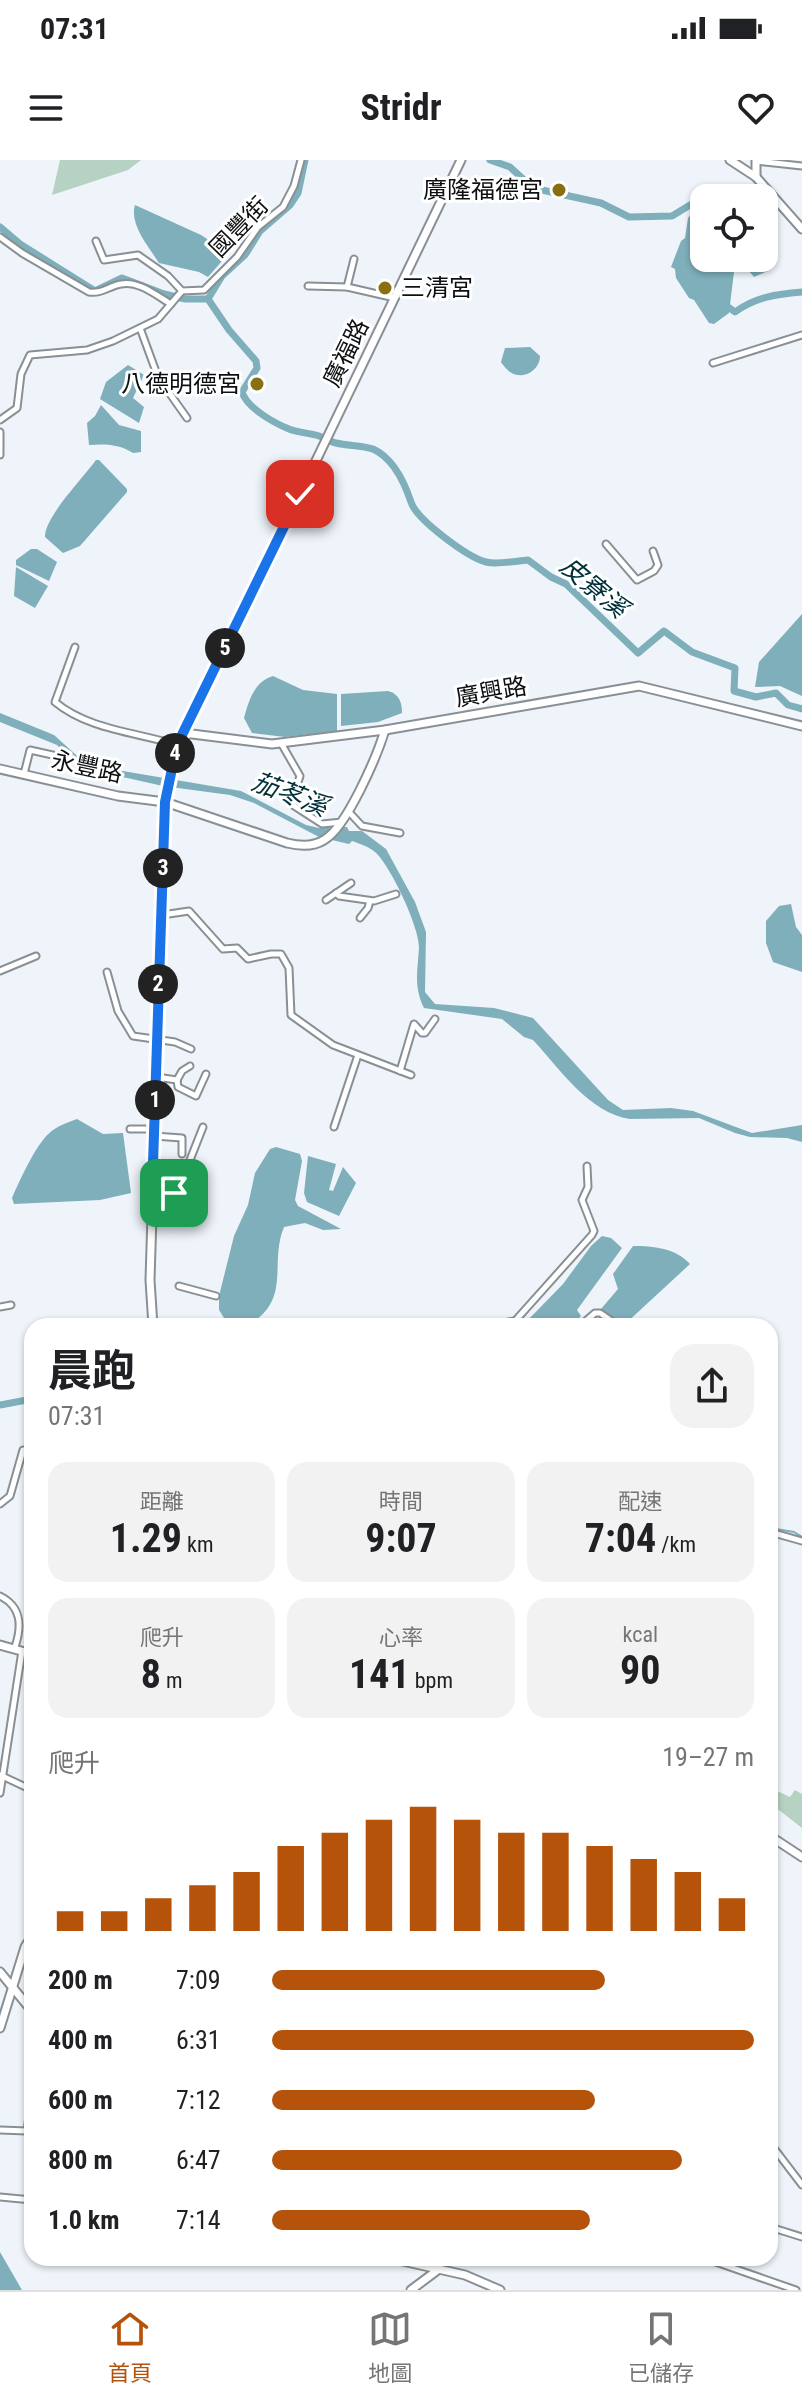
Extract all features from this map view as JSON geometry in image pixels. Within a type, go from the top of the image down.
[{"type":"street","name":"國豐街","points":[[181,292],[201,291],[208,287],[237,257],[258,227],[283,207],[294,186],[301,160]]},
{"type":"street","points":[[730,160],[756,177],[802,229]]},
{"type":"street","points":[[756,177],[756,161],[802,166]]},
{"type":"street","name":"廣福路","points":[[184,733],[459,163]]},
{"type":"street","points":[[0,237],[89,292],[133,283],[171,304]]},
{"type":"street","points":[[0,420],[17,408],[21,374],[30,355],[87,350],[113,341],[158,319],[181,292],[168,276],[138,255],[104,260],[96,241]]},
{"type":"street","points":[[347,287],[354,259]]},
{"type":"street","points":[[308,286],[347,287],[395,298]]},
{"type":"street","points":[[140,328],[158,377],[187,418]]},
{"type":"street","points":[[713,363],[802,335]]},
{"type":"street","points":[[0,432],[0,455]]},
{"type":"street","points":[[606,544],[637,580],[654,571],[658,565],[653,551]]},
{"type":"street","points":[[75,647],[55,702],[72,716],[87,722],[177,745]]},
{"type":"street","name":"廣興路","points":[[184,733],[280,743],[385,730],[639,686],[802,726]]},
{"type":"street","points":[[280,743],[300,776],[291,804],[322,824],[342,822],[378,754],[385,730]]},
{"type":"street","points":[[152,1318],[152,1194],[165,802],[177,745],[184,733]]},
{"type":"street","points":[[24,774],[30,750],[66,758]]},
{"type":"street","name":"永豐路","points":[[0,769],[118,796],[165,802],[292,844],[319,843],[342,822]]},
{"type":"street","points":[[348,811],[362,826],[400,833]]},
{"type":"street","points":[[326,900],[351,883]]},
{"type":"street","points":[[336,893],[370,901],[396,894]]},
{"type":"street","points":[[360,918],[370,901]]},
{"type":"street","points":[[161,916],[189,911],[223,949],[237,948],[248,959],[281,954],[289,968],[291,1015],[333,1045],[411,1075]]},
{"type":"street","points":[[0,971],[36,956]]},
{"type":"street","points":[[107,972],[118,1011],[133,1036],[175,1042],[191,1049]]},
{"type":"street","points":[[400,1071],[414,1024],[425,1033],[435,1019]]},
{"type":"street","points":[[334,1127],[358,1055]]},
{"type":"street","points":[[190,1066],[182,1071],[177,1080],[178,1087],[196,1096],[206,1074]]},
{"type":"street","points":[[156,1077],[177,1080]]},
{"type":"street","points":[[153,1168],[180,1169],[188,1165],[203,1127]]},
{"type":"street","points":[[130,1129],[182,1138],[182,1154]]},
{"type":"street","points":[[522,1318],[594,1231],[582,1200],[588,1187],[587,1166]]},
{"type":"street","points":[[152,1194],[174,1193]]},
{"type":"street","points":[[179,1286],[216,1296]]},
{"type":"street","points":[[0,1307],[11,1305]]},
{"type":"street","points":[[589,1318],[595,1313],[607,1318]]},
{"type":"street","points":[[0,1504],[10,1496],[23,1450]]},
{"type":"street","points":[[778,1534],[802,1541]]},
{"type":"street","points":[[0,1596],[12,1603],[20,1619],[24,1640]]},
{"type":"street","points":[[0,1645],[24,1651]]},
{"type":"street","points":[[0,1793],[24,1661]]},
{"type":"street","points":[[2,1776],[24,1786]]},
{"type":"street","points":[[778,1841],[802,1857]]},
{"type":"street","points":[[0,2028],[24,1956]]},
{"type":"street","points":[[0,1972],[24,2001]]},
{"type":"street","points":[[0,2130],[24,2131]]},
{"type":"street","points":[[778,2154],[802,2185]]},
{"type":"street","points":[[0,2197],[24,2199]]},
{"type":"street","points":[[778,2230],[802,2237]]},
{"type":"street","points":[[425,2266],[465,2275],[500,2290]]},
{"type":"street","points":[[411,2290],[439,2266]]},
{"type":"street","points":[[727,2266],[796,2290]]},
{"type":"green space","points":[[60,160],[141,160],[128,170],[52,195]]},
{"type":"green space","points":[[795,1790],[802,1794],[802,1828],[778,1809],[778,1791],[790,1797]]},
{"type":"water","points":[[135,205],[201,235],[229,253],[208,277],[159,263],[137,227]]},
{"type":"water","points":[[690,215],[690,272],[734,272],[729,313],[714,324],[709,323],[694,300],[689,298],[676,278],[675,269],[671,267],[685,238]]},
{"type":"water","points":[[530,347],[540,356],[537,366],[530,373],[520,375],[509,372],[501,363],[505,348]]},
{"type":"water","points":[[128,365],[144,375],[133,398],[144,407],[139,423],[100,399],[106,382]]},
{"type":"water","points":[[101,405],[119,425],[141,431],[141,452],[133,453],[112,445],[89,445],[87,423]]},
{"type":"water","points":[[96,460],[127,492],[80,546],[63,553],[45,537],[46,529],[57,509]]},
{"type":"water","points":[[31,549],[37,549],[57,562],[49,581],[16,565],[16,560]]},
{"type":"water","points":[[16,567],[48,586],[35,608],[14,596]]},
{"type":"water","points":[[802,614],[802,696],[780,686],[755,687],[759,662]]},
{"type":"water","points":[[273,676],[303,690],[337,694],[337,731],[285,737],[252,733],[244,718],[248,705],[257,687]]},
{"type":"water","points":[[388,691],[399,699],[402,713],[378,722],[341,726],[341,694]]},
{"type":"water","points":[[0,713],[54,735],[84,762],[241,791],[306,825],[362,831],[386,849],[415,902],[426,932],[425,992],[435,1004],[494,1008],[533,1018],[608,1100],[623,1110],[671,1108],[693,1111],[752,1133],[802,1125],[802,1142],[787,1138],[750,1137],[699,1118],[630,1119],[601,1108],[576,1088],[533,1040],[524,1037],[502,1019],[424,1008],[417,985],[418,937],[396,882],[372,850],[352,841],[349,844],[319,837],[254,803],[230,795],[163,786],[78,767],[57,745],[0,722]]},
{"type":"water","points":[[791,904],[796,927],[802,935],[802,972],[773,962],[766,943],[766,921],[779,906]]},
{"type":"water","points":[[77,1119],[103,1134],[123,1133],[131,1193],[100,1200],[14,1204],[12,1198],[41,1143],[53,1130]]},
{"type":"water","points":[[276,1147],[300,1154],[302,1161],[295,1200],[298,1206],[341,1229],[323,1230],[305,1223],[284,1227],[278,1252],[276,1288],[267,1310],[258,1318],[224,1318],[219,1310],[219,1296],[234,1236],[248,1205],[255,1173],[270,1149]]},
{"type":"water","points":[[308,1156],[336,1164],[329,1190],[333,1191],[343,1167],[356,1183],[339,1216],[307,1202],[304,1193]]},
{"type":"water","points":[[602,1236],[611,1238],[622,1248],[577,1310],[581,1316],[530,1318],[563,1284]]},
{"type":"water","points":[[633,1246],[671,1251],[690,1264],[632,1318],[614,1318],[601,1309],[618,1289],[613,1274]]},
{"type":"water","points":[[0,2252],[22,2290],[0,2290]]},
{"type":"waterway","points":[[208,299],[222,276],[245,255],[260,231],[290,205],[298,193],[305,160]]},
{"type":"waterway","points":[[490,160],[510,167],[533,188],[601,203],[629,217],[672,216],[690,205]]},
{"type":"waterway","name":"皮寮溪","points":[[0,227],[20,244],[95,291],[122,278],[164,294],[185,299],[208,299]]},
{"type":"waterway","points":[[724,304],[735,312],[767,297],[802,292]]},
{"type":"waterway","name":"皮寮溪","points":[[208,299],[256,361],[257,368],[242,392],[249,404],[262,414],[293,430],[380,453],[397,472],[415,509],[443,536],[486,562],[528,560],[566,584],[638,653],[664,631],[692,652],[735,668],[734,691],[756,697],[776,693],[788,705],[802,709]]},
{"type":"waterway","points":[[0,1405],[24,1400]]},
{"type":"waterway","points":[[778,1529],[802,1537]]},
{"type":"place","name":"廣隆福德宮","points":[[559,190]]},
{"type":"place","name":"三清宮","points":[[385,288]]},
{"type":"place","name":"八德明德宮","points":[[257,384]]},
{"type":"route","points":[[174,1193],[152,1194],[165,802],[177,745],[300,494]]},
{"type":"water label","name":"茄苳溪","points":[[290,794]]}]
